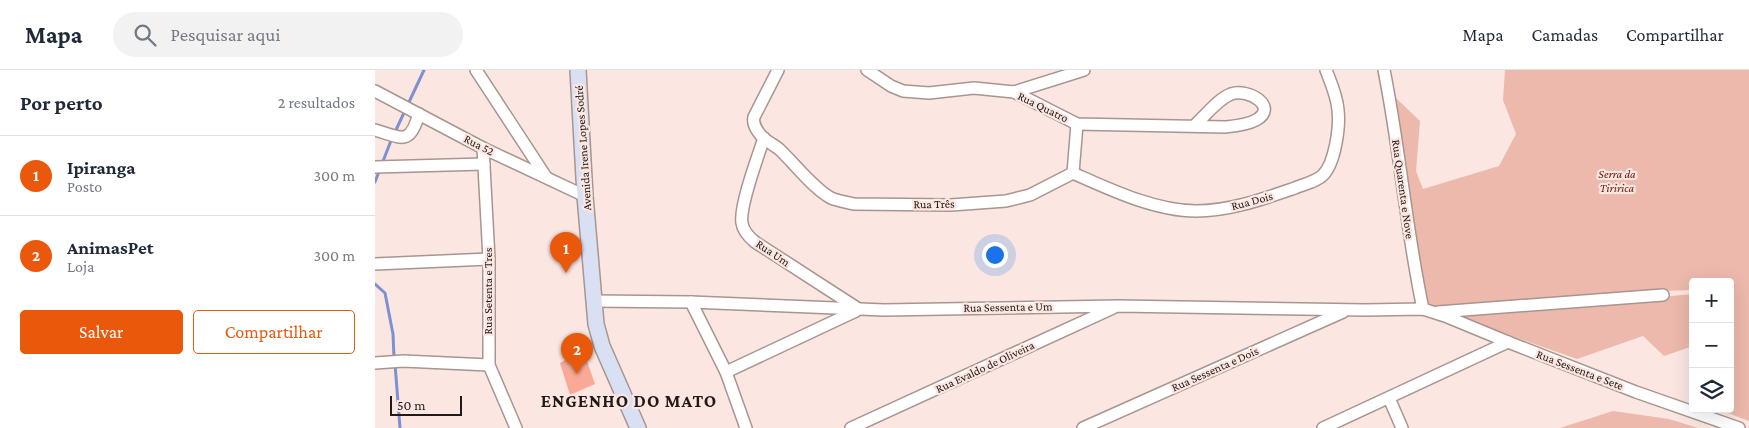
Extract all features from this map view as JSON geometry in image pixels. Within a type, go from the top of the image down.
[{"type":"main road","name":"Avenida Irene Lopes Sodré","points":[[578,70],[585,196],[596,324],[602,346],[638,428]]},
{"type":"street","points":[[476,70],[547,178]]},
{"type":"street","points":[[764,138],[755,127],[753,121],[778,70]]},
{"type":"street","name":"Rua Quatro","points":[[867,70],[891,86],[908,92],[929,93],[974,88],[1014,92],[1077,124],[1225,127],[1253,122],[1262,116],[1264,111],[1263,104],[1257,96],[1243,92],[1232,94],[1224,98],[1195,125]]},
{"type":"street","points":[[1014,92],[1084,70]]},
{"type":"street","name":"Rua Dois","points":[[1073,173],[1117,193],[1139,200],[1165,207],[1195,211],[1255,202],[1313,181],[1323,175],[1335,149],[1338,111],[1333,86],[1326,70]]},
{"type":"street","name":"Rua Quarenta e Nove","points":[[1384,70],[1397,144],[1415,272],[1428,310]]},
{"type":"street","name":"Rua 52","points":[[375,91],[483,148],[585,196]]},
{"type":"street","points":[[375,130],[403,137],[408,136],[413,131],[419,114]]},
{"type":"street","points":[[1073,173],[1077,124]]},
{"type":"street","name":"Rua Três","points":[[764,138],[830,197],[854,204],[951,205],[1006,201],[1030,195],[1073,173]]},
{"type":"street","name":"Rua Um","points":[[764,138],[742,211],[742,224],[746,234],[755,242],[858,310]]},
{"type":"street","name":"Rua Setenta e Tres","points":[[483,148],[489,259],[489,365],[516,428]]},
{"type":"street","points":[[380,167],[483,164]]},
{"type":"street","points":[[375,264],[489,259]]},
{"type":"street","name":"Rua Sessenta e Um","points":[[593,302],[691,302],[858,310],[1118,306],[1428,310],[1663,295]]},
{"type":"street","points":[[691,302],[726,372],[745,428]]},
{"type":"street","name":"Rua Evaldo de Oliveira","points":[[851,428],[1118,306]]},
{"type":"street","points":[[726,372],[858,310]]},
{"type":"street","name":"Rua Sessenta e Dois","points":[[1083,428],[1347,310]]},
{"type":"street","name":"Rua Sessenta e Sete","points":[[1428,310],[1636,392],[1739,428]]},
{"type":"street","points":[[1323,428],[1508,342]]},
{"type":"street","points":[[381,363],[403,361],[489,365]]},
{"type":"street","points":[[1389,398],[1402,428]]},
{"type":"green space","name":"Serra da Tiririca","points":[[1505,70],[1749,70],[1749,421],[1728,413],[1734,413],[1734,278],[1689,278],[1689,290],[1628,292],[1424,307],[1420,299],[1395,97],[1420,121],[1416,171],[1423,189],[1499,166],[1516,134],[1503,100]]},
{"type":"green space","points":[[1689,294],[1689,347],[1664,356],[1643,336],[1577,359],[1456,316]]},
{"type":"green space","points":[[1613,411],[1669,419],[1698,428],[1560,428]]},
{"type":"building","points":[[583,350],[595,384],[570,395],[560,363]]},
{"type":"waterway","points":[[395,132],[424,70]]},
{"type":"waterway","points":[[375,182],[392,138]]},
{"type":"waterway","points":[[375,284],[385,293],[393,334],[394,358]]},
{"type":"waterway","points":[[395,364],[400,428]]},
{"type":"place","name":"Ipiranga","points":[[566,273]]},
{"type":"place","name":"AnimasPet","points":[[577,374]]},
{"type":"district","name":"ENGENHO DO MATO","points":[[629,401]]}]
